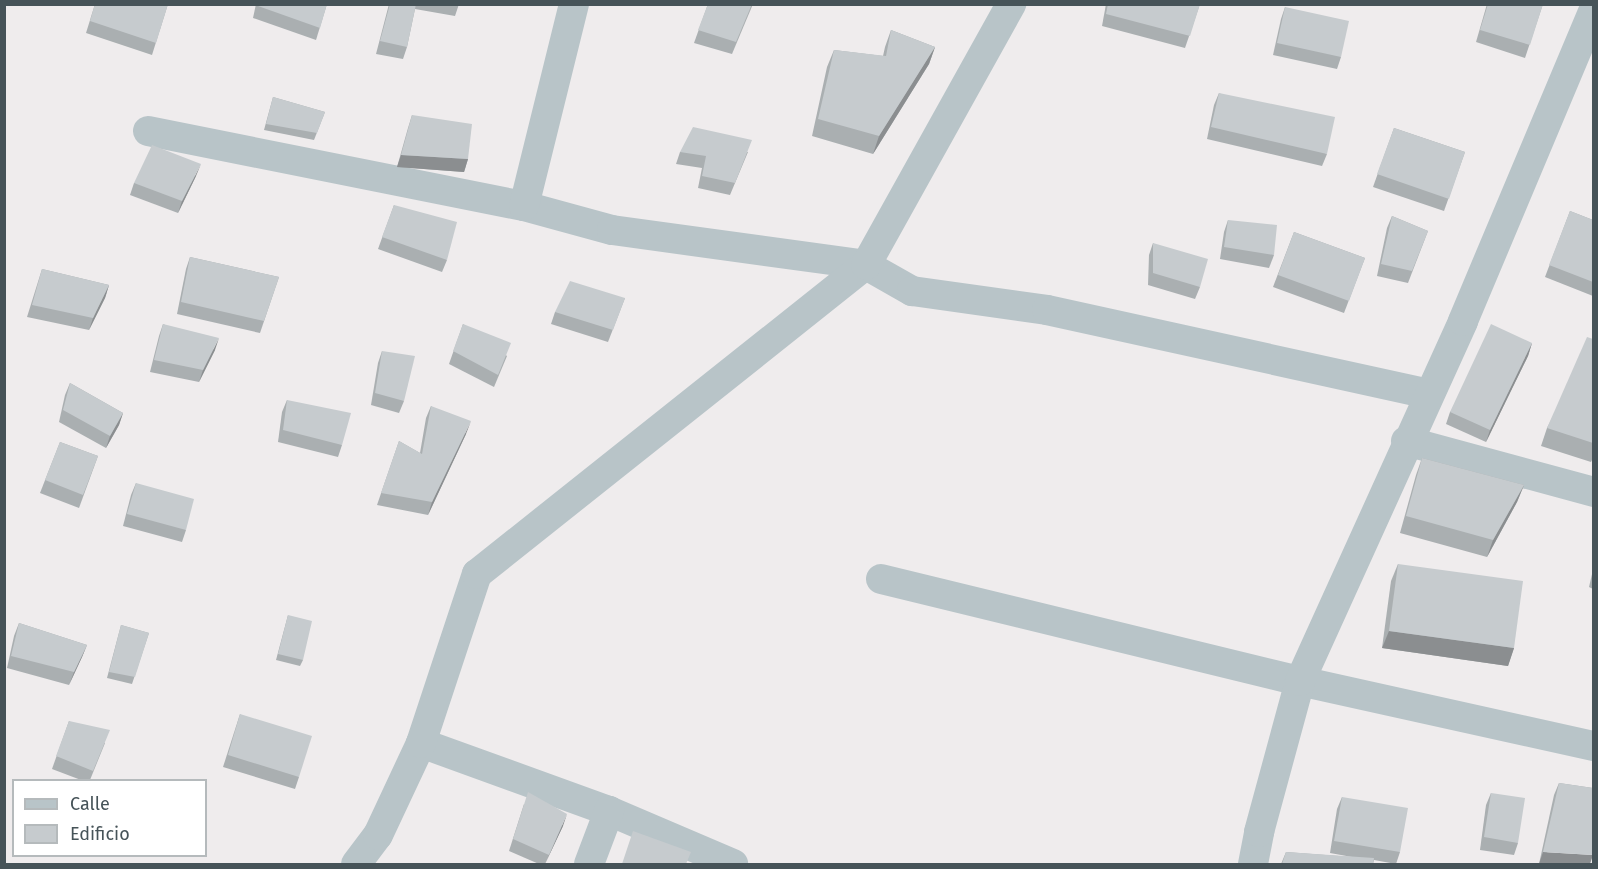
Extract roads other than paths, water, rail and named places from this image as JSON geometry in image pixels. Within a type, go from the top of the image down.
[{"type":"street","points":[[524,206],[574,4]]},
{"type":"street","points":[[356,864],[378,835],[421,743],[477,574],[866,265],[1011,4]]},
{"type":"street","points":[[1253,864],[1258,832],[1300,681],[1428,394],[1593,10]]},
{"type":"street","points":[[148,131],[524,206],[612,230],[866,265],[912,291],[1047,310],[1428,394]]},
{"type":"street","points":[[1406,441],[1593,492]]},
{"type":"street","points":[[880,579],[1300,681],[1593,746]]},
{"type":"street","points":[[421,743],[609,811],[733,864]]},
{"type":"street","points":[[589,864],[609,811]]}]
